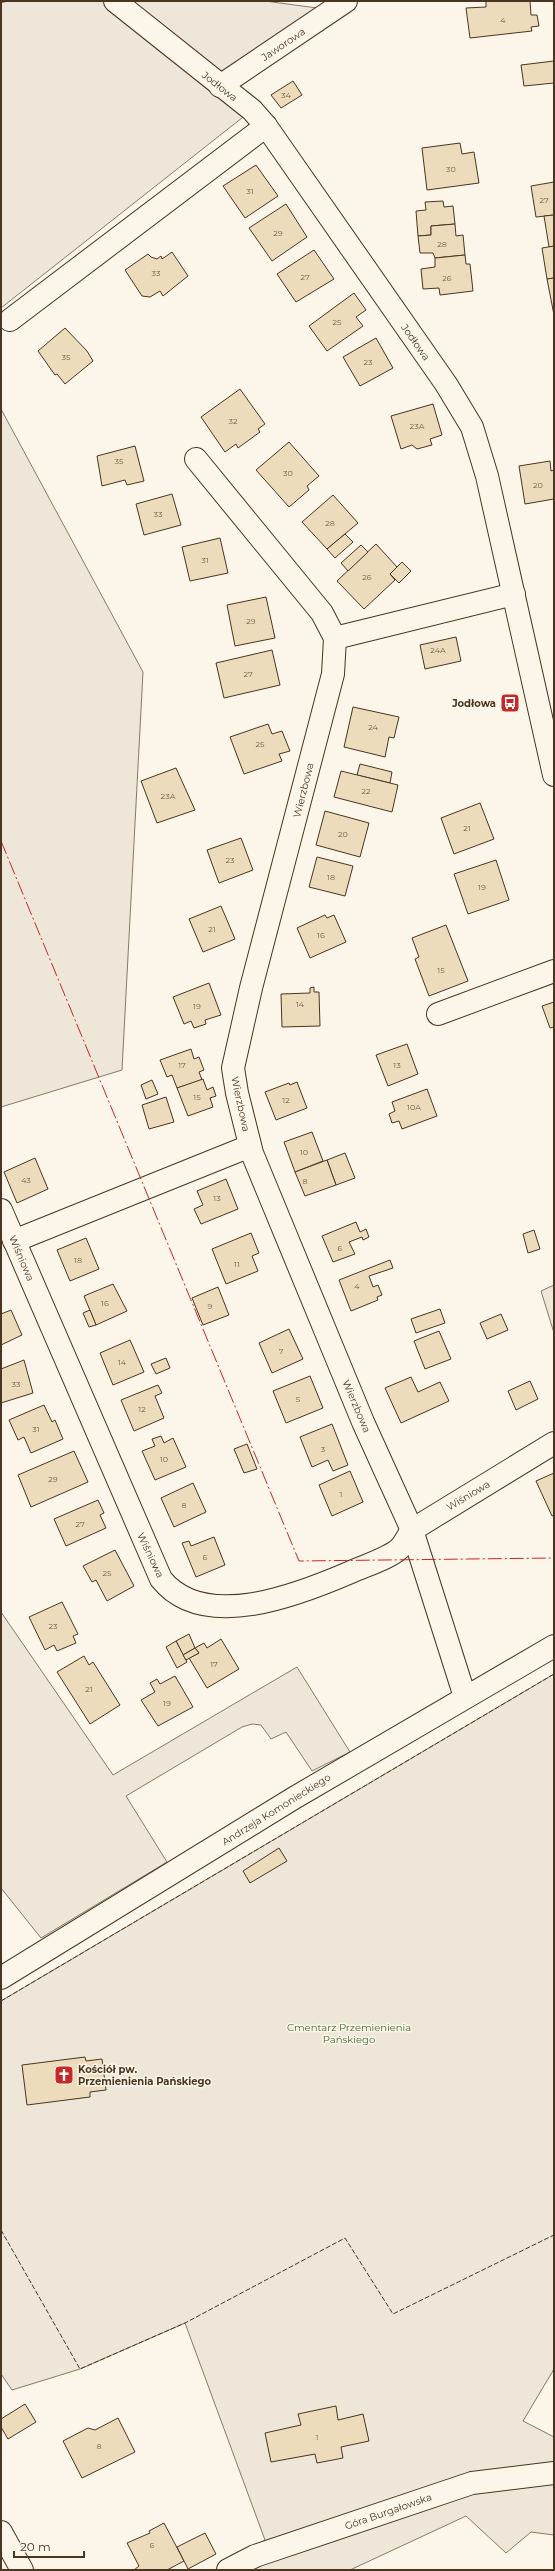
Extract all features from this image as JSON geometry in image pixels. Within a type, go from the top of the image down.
[{"type":"street","name":"Jodłowa","points":[[115,1],[252,110],[266,126],[446,384],[472,427],[514,594],[553,766]]},
{"type":"street","name":"Jaworowa","points":[[220,86],[346,1]]},
{"type":"street","points":[[10,320],[266,126]]},
{"type":"street","points":[[196,459],[322,613],[335,638],[514,594]]},
{"type":"street","name":"Wierzbowa","points":[[335,638],[333,674],[251,988],[233,1068],[237,1093],[250,1146],[363,1422],[412,1530],[465,1697]]},
{"type":"street","points":[[438,1014],[554,971]]},
{"type":"street","points":[[14,1241],[250,1146]]},
{"type":"street","name":"Wiśniowa","points":[[1,1210],[161,1579],[180,1597],[212,1604],[253,1605],[293,1594],[370,1564],[400,1548],[412,1530],[554,1443]]},
{"type":"street","name":"Andrzeja Komonieckiego","points":[[1,1978],[294,1798],[554,1646]]},
{"type":"street","name":"Góra Burgałowska","points":[[228,2570],[255,2556],[472,2484],[554,2473]]},
{"type":"street","points":[[1,2532],[22,2570]]},
{"type":"green space","points":[[8,1],[265,1],[332,10],[220,86],[252,110],[1,308],[1,3]]},
{"type":"green space","points":[[1,409],[143,672],[122,1070],[1,1107]]},
{"type":"green space","points":[[554,1285],[554,1333],[541,1291]]},
{"type":"green space","points":[[1,1612],[113,1775],[297,1667],[350,1752],[312,1771],[286,1732],[271,1739],[261,1725],[252,1724],[242,1727],[126,1796],[167,1862],[41,1938],[1,1888]]},
{"type":"green space","name":"Cmentarz Przemienienia Pańskiego","points":[[554,1674],[554,2369],[523,2421],[554,2437],[554,2535],[531,2532],[506,2553],[466,2516],[350,2570],[221,2570],[265,2540],[185,2323],[80,2369],[12,2390],[1,2374],[1,2001]]},
{"type":"building","points":[[486,1],[530,1],[531,15],[537,15],[539,26],[531,27],[532,31],[470,38],[466,8],[486,7]]},
{"type":"building","points":[[554,61],[554,83],[524,86],[521,65]]},
{"type":"building","points":[[293,81],[302,95],[281,108],[271,95]]},
{"type":"building","points":[[460,143],[462,154],[474,152],[479,183],[427,190],[422,148]]},
{"type":"building","points":[[256,165],[278,196],[245,218],[223,186]]},
{"type":"building","points":[[554,182],[554,215],[536,217],[531,186]]},
{"type":"building","points":[[443,201],[444,207],[453,206],[455,224],[431,226],[431,235],[418,236],[416,211],[426,210],[425,202]]},
{"type":"building","points":[[286,204],[307,237],[272,261],[249,228]]},
{"type":"building","points":[[554,215],[554,246],[549,247],[544,216]]},
{"type":"building","points":[[455,224],[456,236],[463,235],[465,255],[435,258],[433,253],[420,253],[418,236],[431,235],[431,226]]},
{"type":"building","points":[[554,246],[554,278],[547,279],[542,248]]},
{"type":"building","points":[[314,250],[334,279],[296,302],[277,274]]},
{"type":"building","points":[[172,252],[188,276],[163,296],[160,291],[150,297],[142,296],[125,270],[148,254],[157,259],[161,256],[162,259]]},
{"type":"building","points":[[465,255],[466,264],[470,264],[473,291],[440,295],[439,288],[423,289],[421,269],[435,267],[435,258]]},
{"type":"building","points":[[554,278],[554,315],[547,279]]},
{"type":"building","points":[[354,293],[366,310],[356,317],[363,326],[327,351],[309,326]]},
{"type":"building","points":[[65,328],[87,351],[93,361],[65,384],[57,374],[55,375],[38,351]]},
{"type":"building","points":[[376,338],[393,368],[360,386],[343,357]]},
{"type":"building","points":[[240,389],[265,424],[258,429],[260,432],[238,448],[236,444],[225,452],[201,417]]},
{"type":"building","points":[[433,404],[442,435],[430,439],[432,445],[417,449],[412,445],[401,449],[391,416]]},
{"type":"building","points":[[289,442],[319,476],[307,486],[309,490],[289,507],[256,470]]},
{"type":"building","points":[[135,446],[144,481],[127,485],[125,480],[102,486],[97,456]]},
{"type":"building","points":[[550,461],[551,471],[554,470],[554,499],[525,504],[519,466]]},
{"type":"building","points":[[172,494],[181,525],[144,535],[136,504]]},
{"type":"building","points":[[333,495],[358,523],[327,549],[302,522]]},
{"type":"building","points":[[345,534],[353,542],[335,558],[327,549]]},
{"type":"building","points":[[220,538],[228,573],[190,581],[182,547]]},
{"type":"building","points":[[376,544],[397,567],[390,574],[395,580],[364,609],[337,581]]},
{"type":"building","points":[[361,545],[368,552],[348,571],[341,563]]},
{"type":"building","points":[[402,562],[411,571],[399,583],[390,574]]},
{"type":"building","points":[[266,597],[275,638],[235,646],[227,605]]},
{"type":"building","points":[[456,637],[461,661],[425,669],[420,645]]},
{"type":"building","points":[[272,650],[280,685],[224,698],[216,663]]},
{"type":"building","points":[[353,707],[399,717],[394,738],[389,737],[385,757],[344,747]]},
{"type":"building","points":[[268,724],[272,734],[282,731],[290,751],[279,754],[282,761],[244,774],[230,737]]},
{"type":"building","points":[[360,764],[392,772],[390,783],[357,775]]},
{"type":"building","points":[[176,768],[195,810],[157,823],[141,781]]},
{"type":"building","points":[[341,771],[398,785],[392,812],[334,797]]},
{"type":"building","points":[[480,803],[494,839],[454,854],[441,818]]},
{"type":"building","points":[[325,811],[369,823],[360,857],[316,845]]},
{"type":"building","points":[[241,838],[253,870],[219,883],[207,850]]},
{"type":"building","points":[[317,857],[353,866],[345,896],[309,887]]},
{"type":"building","points":[[496,860],[509,900],[468,914],[454,874]]},
{"type":"building","points":[[221,906],[235,939],[203,952],[189,919]]},
{"type":"building","points":[[325,915],[327,918],[334,915],[346,942],[310,958],[297,928]]},
{"type":"building","points":[[446,925],[468,981],[429,996],[415,959],[419,957],[412,938]]},
{"type":"building","points":[[209,983],[221,1015],[205,1020],[206,1024],[194,1028],[191,1021],[184,1024],[173,997]]},
{"type":"building","points":[[314,987],[314,992],[319,992],[320,1026],[282,1027],[281,994],[310,993],[310,988]]},
{"type":"building","points":[[554,1002],[554,1027],[550,1028],[542,1006]]},
{"type":"building","points":[[407,1044],[418,1074],[388,1086],[376,1055]]},
{"type":"building","points":[[191,1049],[194,1059],[199,1057],[204,1070],[199,1072],[202,1080],[177,1088],[172,1075],[167,1077],[160,1060]]},
{"type":"building","points":[[203,1079],[207,1090],[213,1087],[216,1096],[210,1098],[213,1107],[188,1116],[177,1088]]},
{"type":"building","points":[[152,1080],[158,1094],[146,1099],[141,1085]]},
{"type":"building","points":[[297,1082],[307,1108],[276,1120],[265,1092],[289,1083],[290,1085]]},
{"type":"building","points":[[427,1089],[437,1116],[402,1129],[399,1121],[392,1123],[389,1114],[395,1111],[392,1102]]},
{"type":"building","points":[[166,1097],[174,1122],[149,1129],[142,1105]]},
{"type":"building","points":[[312,1132],[323,1161],[295,1172],[284,1142]]},
{"type":"building","points":[[345,1153],[355,1178],[336,1185],[327,1160]]},
{"type":"building","points":[[35,1158],[48,1189],[17,1203],[4,1172]]},
{"type":"building","points":[[327,1160],[336,1185],[305,1196],[295,1172]]},
{"type":"building","points":[[226,1179],[238,1209],[201,1224],[194,1209],[203,1205],[197,1191]]},
{"type":"building","points":[[356,1222],[360,1232],[366,1229],[369,1237],[363,1240],[362,1237],[349,1242],[355,1254],[333,1262],[322,1236]]},
{"type":"building","points":[[534,1230],[540,1249],[528,1253],[523,1234]]},
{"type":"building","points":[[251,1233],[259,1253],[252,1256],[258,1271],[226,1284],[212,1249]]},
{"type":"building","points":[[86,1238],[99,1269],[70,1281],[57,1250]]},
{"type":"building","points":[[390,1260],[393,1268],[369,1276],[373,1287],[378,1285],[382,1295],[377,1297],[378,1300],[351,1311],[339,1280]]},
{"type":"building","points":[[113,1284],[127,1311],[96,1325],[84,1296]]},
{"type":"building","points":[[218,1287],[229,1315],[203,1325],[192,1298]]},
{"type":"building","points":[[440,1309],[445,1323],[416,1333],[411,1319]]},
{"type":"building","points":[[11,1310],[22,1335],[1,1345],[1,1314]]},
{"type":"building","points":[[90,1310],[96,1325],[89,1327],[83,1313]]},
{"type":"building","points":[[501,1314],[508,1330],[487,1339],[480,1323]]},
{"type":"building","points":[[289,1329],[303,1359],[272,1373],[259,1343]]},
{"type":"building","points":[[439,1331],[451,1359],[425,1369],[414,1341]]},
{"type":"building","points":[[130,1340],[144,1372],[113,1385],[100,1353]]},
{"type":"building","points":[[166,1358],[170,1368],[156,1374],[151,1364]]},
{"type":"building","points":[[24,1360],[33,1393],[1,1403],[1,1369]]},
{"type":"building","points":[[310,1376],[323,1408],[286,1423],[273,1391]]},
{"type":"building","points":[[411,1377],[418,1392],[440,1382],[449,1401],[401,1423],[385,1388]]},
{"type":"building","points":[[530,1381],[538,1399],[516,1410],[508,1391]]},
{"type":"building","points":[[158,1385],[162,1393],[155,1396],[164,1418],[134,1431],[121,1400]]},
{"type":"building","points":[[44,1405],[52,1422],[55,1420],[63,1439],[31,1453],[24,1437],[18,1440],[9,1420]]},
{"type":"building","points":[[332,1424],[348,1465],[333,1471],[328,1460],[312,1467],[300,1437]]},
{"type":"building","points":[[161,1436],[164,1443],[173,1438],[186,1467],[155,1480],[142,1451],[155,1446],[152,1439]]},
{"type":"building","points":[[247,1444],[257,1469],[244,1473],[234,1449]]},
{"type":"building","points":[[74,1451],[88,1482],[31,1507],[18,1475]]},
{"type":"building","points":[[350,1471],[363,1502],[332,1516],[319,1485]]},
{"type":"building","points":[[554,1473],[554,1515],[552,1516],[536,1481]]},
{"type":"building","points":[[193,1483],[206,1512],[174,1527],[161,1498]]},
{"type":"building","points":[[98,1500],[104,1513],[100,1515],[106,1528],[66,1546],[54,1519]]},
{"type":"building","points":[[214,1537],[225,1565],[196,1577],[182,1543],[189,1541],[191,1546]]},
{"type":"building","points":[[115,1550],[134,1586],[107,1601],[96,1580],[92,1582],[83,1566]]},
{"type":"building","points":[[62,1602],[78,1634],[73,1636],[76,1643],[57,1651],[54,1645],[45,1650],[29,1617]]},
{"type":"building","points":[[189,1634],[195,1648],[183,1655],[176,1641]]},
{"type":"building","points":[[221,1639],[239,1669],[207,1688],[189,1658],[199,1653],[195,1648],[204,1643],[207,1648]]},
{"type":"building","points":[[176,1641],[187,1662],[177,1668],[166,1647]]},
{"type":"building","points":[[195,1648],[199,1653],[186,1660],[183,1655]]},
{"type":"building","points":[[84,1656],[89,1665],[93,1662],[120,1705],[90,1724],[57,1672]]},
{"type":"building","points":[[175,1676],[193,1707],[158,1726],[141,1700],[155,1692],[150,1683],[157,1679],[160,1684]]},
{"type":"building","points":[[279,1848],[287,1861],[250,1883],[243,1871]]},
{"type":"building","name":"Kościół pw. Przemienienia Pańskiego","points":[[85,2057],[86,2061],[102,2059],[106,2090],[90,2092],[90,2097],[27,2105],[22,2065]]},
{"type":"building","points":[[25,2404],[36,2422],[8,2439],[1,2427],[1,2419]]},
{"type":"building","points":[[336,2406],[338,2420],[363,2414],[369,2441],[341,2447],[343,2458],[317,2463],[315,2454],[271,2462],[265,2433],[301,2425],[298,2414]]},
{"type":"building","points":[[118,2418],[135,2452],[82,2478],[63,2441],[88,2428],[95,2430]]},
{"type":"building","points":[[164,2523],[184,2561],[167,2570],[134,2570],[139,2566],[127,2543],[150,2533],[149,2531]]},
{"type":"building","points":[[205,2533],[216,2554],[188,2569],[177,2547]]},
{"type":"fence","points":[[1,2001],[554,1674]]},
{"type":"fence","points":[[1,2230],[80,2369],[185,2323],[345,2238],[393,2314],[554,2235]]},
{"type":"power","points":[[1,841],[299,1561],[554,1558]]},
{"type":"place","name":"Jodłowa","points":[[510,703]]},
{"type":"place","name":"Kościół pw. Przemienienia Pańskiego","points":[[64,2075]]}]
